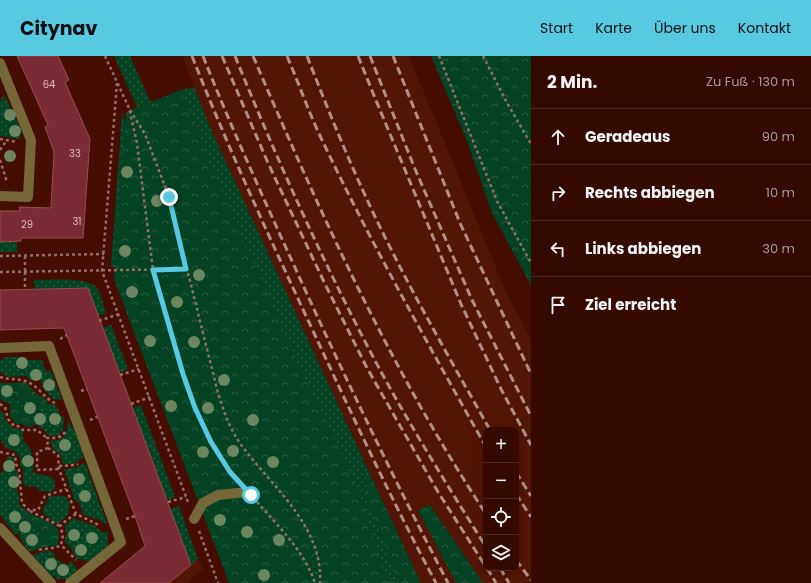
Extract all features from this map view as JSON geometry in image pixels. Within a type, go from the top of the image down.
[{"type":"lane","points":[[0,63],[31,140],[28,197],[0,196]]},
{"type":"lane","points":[[0,348],[49,346],[121,542],[70,583]]},
{"type":"lane","points":[[194,519],[203,503],[218,495],[248,492]]},
{"type":"lane","points":[[0,528],[51,583]]},
{"type":"path","points":[[105,56],[129,108],[145,134],[169,197],[218,394],[227,420],[241,445],[303,521],[317,550],[321,570],[320,583]]},
{"type":"path","points":[[439,56],[497,201],[531,263]]},
{"type":"path","points":[[483,56],[506,101],[531,144]]},
{"type":"path","points":[[117,82],[102,271],[218,583]]},
{"type":"path","points":[[129,108],[136,143],[153,270],[183,374],[195,408],[211,442],[226,466],[290,538],[302,555],[316,583]]},
{"type":"path","points":[[0,150],[7,140]]},
{"type":"path","points":[[0,160],[11,197]]},
{"type":"path","points":[[0,256],[104,254]]},
{"type":"path","points":[[25,256],[25,290]]},
{"type":"path","points":[[0,272],[186,269]]},
{"type":"path","points":[[99,320],[119,314]]},
{"type":"path","points":[[120,376],[139,369]]},
{"type":"path","points":[[0,377],[27,381],[38,387],[50,401],[65,406],[70,404]]},
{"type":"path","points":[[131,404],[150,397]]},
{"type":"path","points":[[0,404],[4,407],[8,419],[14,426],[18,426],[23,430],[37,430],[47,438],[62,436],[65,430]]},
{"type":"path","points":[[47,438],[48,448],[58,455],[59,469],[76,514],[104,527],[136,516]]},
{"type":"path","points":[[48,448],[37,452],[37,470],[59,469]]},
{"type":"path","points":[[0,452],[15,454],[16,464],[19,469],[22,503],[29,510],[60,526],[63,535],[61,545]]},
{"type":"path","points":[[29,510],[38,510],[45,496],[66,489]]},
{"type":"path","points":[[168,502],[186,497]]},
{"type":"path","points":[[60,526],[76,514]]},
{"type":"path","points":[[61,545],[86,570]]},
{"type":"path","points":[[24,554],[32,553],[44,548],[55,548],[61,545]]},
{"type":"shaded area","points":[[182,56],[409,56],[509,299],[531,338],[531,583],[421,583],[210,127]]},
{"type":"shaded area","points":[[198,559],[203,569],[189,581],[190,583],[169,583]]},
{"type":"green space","points":[[114,56],[130,56],[157,116],[197,132],[181,90],[194,87],[210,127],[366,465],[366,496],[399,583],[327,583],[152,140]]},
{"type":"green space","points":[[431,56],[531,56],[531,285],[492,213],[467,141]]},
{"type":"green space","points":[[181,90],[207,157],[301,370],[362,498],[380,562],[389,583],[229,583],[114,279],[126,112]]},
{"type":"green space","points":[[4,95],[21,129],[20,139],[0,136],[0,101]]},
{"type":"green space","points":[[122,113],[132,142],[144,266],[111,267]]},
{"type":"green space","points":[[17,241],[17,252],[0,252],[0,242]]},
{"type":"green space","points":[[34,280],[76,280],[92,284],[99,292],[106,313],[98,316],[35,290]]},
{"type":"green space","points":[[111,325],[128,369],[119,373],[102,328]]},
{"type":"green space","points":[[6,357],[24,357],[28,360],[42,360],[46,371],[51,371],[62,400],[53,399],[43,388],[41,380],[29,380],[26,376],[8,377],[0,372],[0,360]]},
{"type":"green space","points":[[25,382],[39,396],[42,396],[47,400],[47,409],[38,409],[29,401],[20,401],[13,397],[14,383]]},
{"type":"green space","points":[[0,383],[14,383],[13,398],[20,401],[29,401],[47,409],[47,404],[54,404],[58,409],[60,416],[64,417],[63,430],[57,436],[50,436],[38,425],[32,425],[25,407],[4,402],[0,398]]},
{"type":"green space","points":[[10,403],[25,407],[33,427],[26,427],[23,424],[16,424],[10,417]]},
{"type":"green space","points":[[141,405],[175,497],[167,500],[133,408]]},
{"type":"green space","points":[[0,411],[5,414],[5,420],[13,428],[19,428],[23,432],[23,440],[31,449],[33,472],[55,480],[55,488],[52,492],[40,491],[36,487],[25,486],[23,482],[23,469],[20,465],[20,457],[14,451],[6,448],[0,439]]},
{"type":"green space","points":[[68,419],[72,428],[75,429],[78,436],[78,442],[82,447],[83,458],[74,464],[63,464],[60,454],[53,449],[50,441],[62,438],[65,435]]},
{"type":"green space","points":[[8,456],[14,459],[15,468],[18,472],[17,490],[19,495],[19,504],[28,512],[24,519],[38,529],[43,547],[33,551],[29,551],[19,534],[15,534],[0,515],[0,475],[5,467]]},
{"type":"green space","points":[[85,463],[107,523],[104,524],[100,520],[83,515],[79,502],[75,501],[64,469],[76,468]]},
{"type":"green space","points":[[366,465],[421,583],[399,583],[366,496]]},
{"type":"green space","points":[[50,496],[65,496],[70,503],[68,515],[59,523],[55,523],[43,514],[43,509]]},
{"type":"green space","points":[[430,505],[483,583],[456,583],[418,510]]},
{"type":"green space","points":[[179,506],[198,559],[191,565],[170,509]]},
{"type":"green space","points":[[28,512],[53,524],[59,531],[58,544],[55,546],[43,547],[38,529],[24,519]]},
{"type":"green space","points":[[73,518],[95,526],[103,533],[108,531],[108,545],[90,562],[76,558],[71,548],[65,542],[65,526]]},
{"type":"green space","points":[[48,550],[54,553],[55,558],[66,565],[71,561],[78,571],[69,579],[58,579],[49,574],[33,555]]},
{"type":"building","points":[[17,56],[58,56],[69,80],[65,82],[90,139],[83,238],[21,238],[21,241],[0,242],[0,211],[20,211],[19,207],[51,208],[54,152],[45,127],[48,125]]},
{"type":"building","points":[[88,288],[191,565],[169,583],[100,583],[145,546],[64,328],[0,330],[0,290]]},
{"type":"railway","points":[[192,56],[266,230],[373,459],[436,583]]},
{"type":"railway","points":[[203,56],[276,226],[365,418],[448,583]]},
{"type":"railway","points":[[222,56],[268,163],[325,284],[367,368],[438,492],[483,562]]},
{"type":"railway","points":[[235,56],[303,214],[359,330],[404,413],[483,542]]},
{"type":"railway","points":[[253,56],[359,291],[419,404],[483,509]]},
{"type":"railway","points":[[287,56],[317,130],[341,179],[422,333],[483,442]]},
{"type":"railway","points":[[307,56],[324,100],[382,231],[421,306],[488,427]]},
{"type":"railway","points":[[358,56],[461,304],[501,389],[531,445]]},
{"type":"railway","points":[[370,56],[415,169],[472,300],[531,416]]},
{"type":"railway","points":[[393,56],[460,223],[531,374]]},
{"type":"railway","points":[[519,477],[531,496]]},
{"type":"railway","points":[[519,499],[531,517]]},
{"type":"railway","points":[[519,564],[531,580]]},
{"type":"railway","points":[[489,571],[496,583]]},
{"type":"railway","points":[[502,571],[509,583]]},
{"type":"route","points":[[169,197],[186,269],[153,270],[183,374],[195,408],[211,442],[230,472],[251,495]]}]
